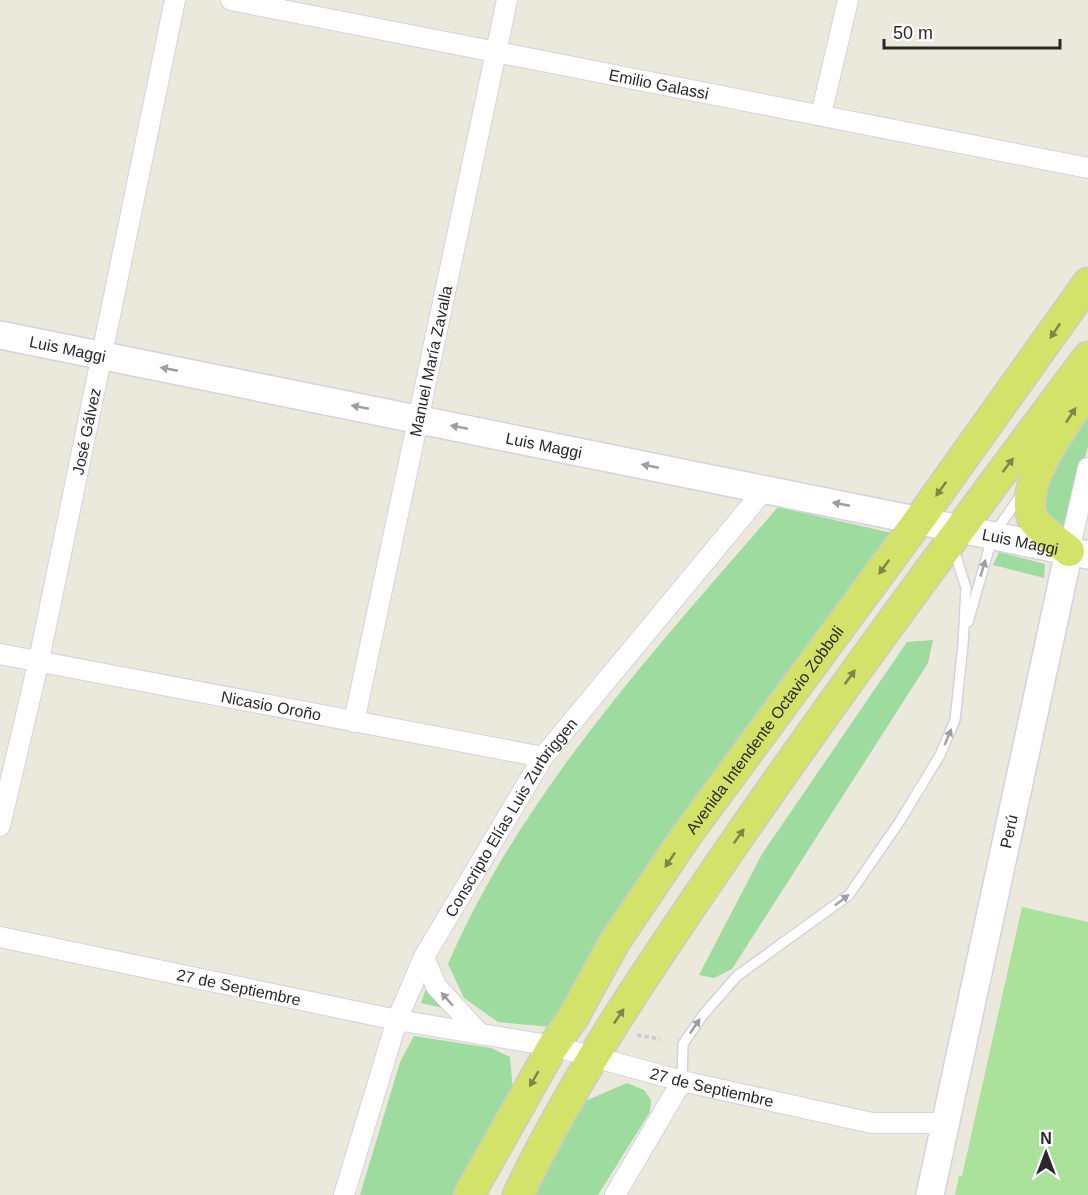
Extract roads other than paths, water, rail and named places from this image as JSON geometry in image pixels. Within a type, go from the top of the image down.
[{"type":"main road","name":"Avenida Intendente Octavio Zobboli","points":[[469,1195],[553,1046],[573,1018],[614,943],[686,836],[919,520],[1088,283]]},
{"type":"main road","points":[[518,1195],[594,1057],[707,882],[807,738],[1088,357]]},
{"type":"main road","points":[[1079,553],[1033,519],[1029,501],[1038,470],[1088,389]]},
{"type":"street","name":"José Gálvez","points":[[0,826],[39,660],[175,0]]},
{"type":"street","name":"Emilio Galassi","points":[[231,0],[1088,168]]},
{"type":"street","name":"Manuel María Zavalla","points":[[354,722],[507,0]]},
{"type":"street","points":[[821,115],[848,0]]},
{"type":"street","name":"Luis Maggi","points":[[0,334],[919,520],[955,535],[993,535],[1079,553]]},
{"type":"street","name":"Perú","points":[[930,1195],[1079,553],[1088,468]]},
{"type":"street","name":"Conscripto Elías Luis Zurbriggen","points":[[344,1195],[397,1020],[424,957],[543,758],[765,489]]},
{"type":"street","name":"Nicasio Oroño","points":[[0,654],[543,758]]},
{"type":"street","name":"27 de Septiembre","points":[[0,937],[397,1020],[553,1046],[682,1081],[872,1123],[945,1123]]},
{"type":"street","points":[[424,957],[436,986],[480,1034]]},
{"type":"street","points":[[615,1195],[682,1081]]},
{"type":"lane","points":[[963,645],[993,535],[1038,470]]},
{"type":"lane","points":[[682,1081],[683,1044],[702,1015],[737,976],[849,895],[900,821],[940,756],[955,720],[963,645],[966,588],[955,535]]}]
